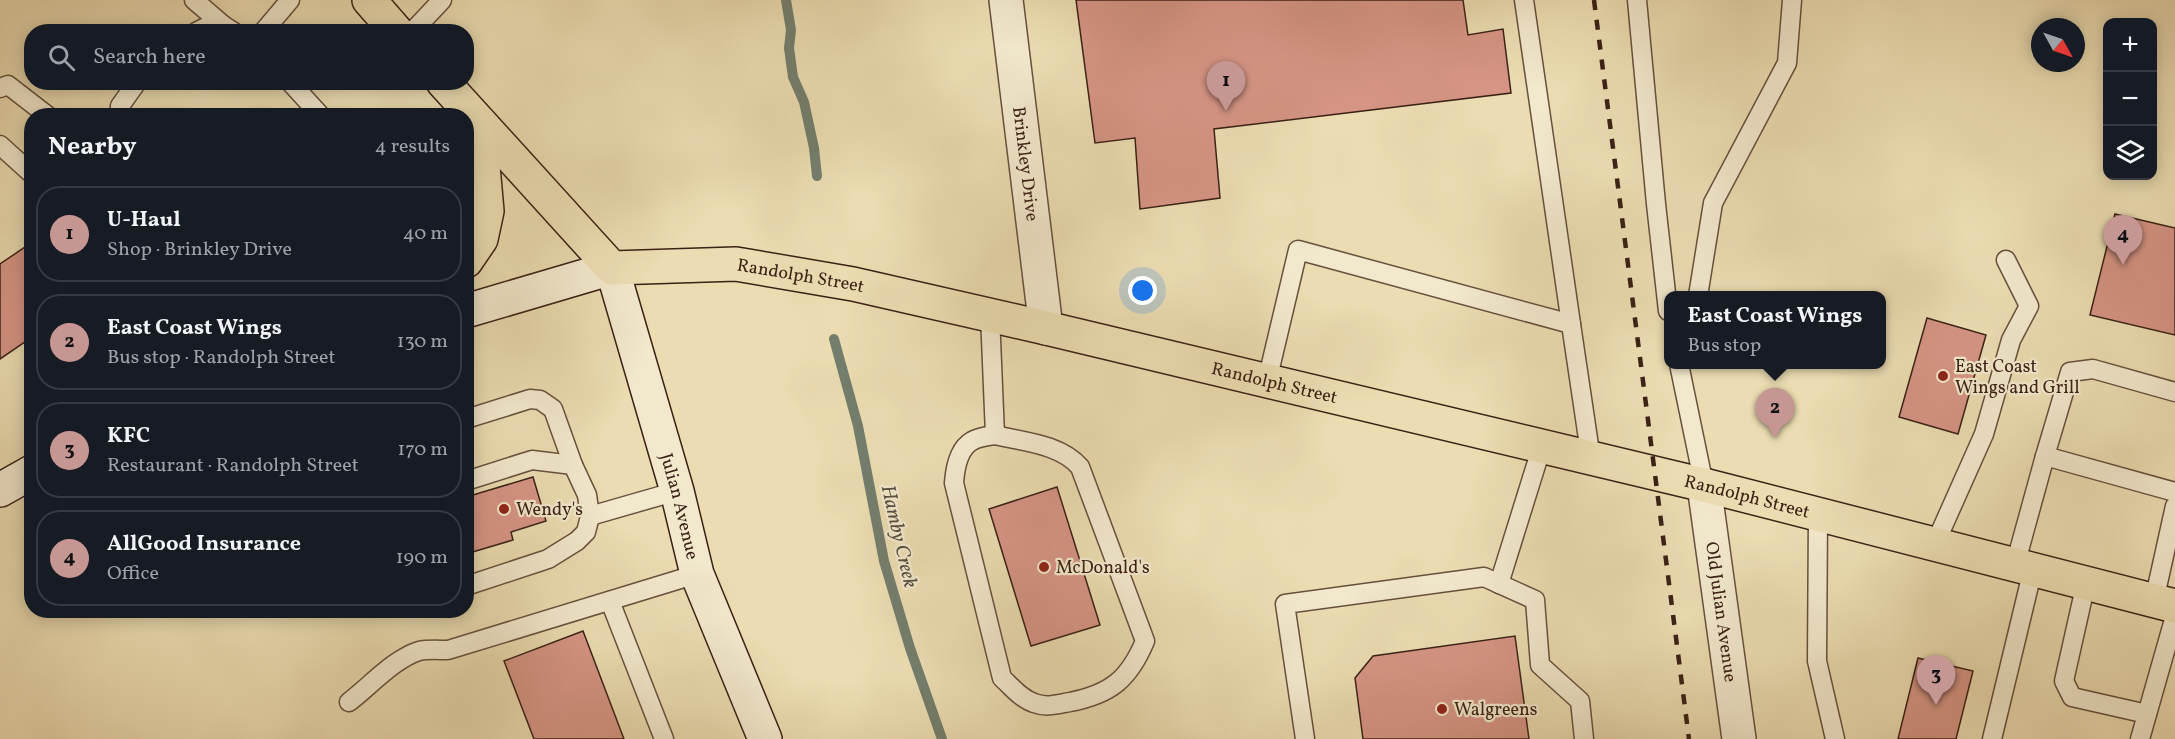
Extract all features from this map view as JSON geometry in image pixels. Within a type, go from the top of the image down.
[{"type":"main road","points":[[369,0],[390,24]]},
{"type":"main road","points":[[450,90],[466,108]]},
{"type":"main road","points":[[474,116],[612,268]]},
{"type":"main road","points":[[474,249],[481,239],[487,211],[479,122]]},
{"type":"main road","name":"Randolph Street","points":[[612,268],[736,264],[853,284],[1704,485],[2086,583],[2168,607]]},
{"type":"street","name":"Brinkley Drive","points":[[1005,0],[1046,328]]},
{"type":"street","points":[[474,309],[612,268]]},
{"type":"street","name":"Julian Avenue","points":[[612,268],[677,491],[697,574],[765,739]]},
{"type":"street","points":[[0,490],[24,476]]},
{"type":"street","name":"Old Julian Avenue","points":[[1704,485],[1738,739]]},
{"type":"lane","points":[[194,0],[223,24]]},
{"type":"lane","points":[[270,24],[290,0]]},
{"type":"lane","points":[[420,24],[442,0]]},
{"type":"lane","points":[[1524,0],[1591,459]]},
{"type":"lane","points":[[1637,0],[1666,291]]},
{"type":"lane","points":[[1699,291],[1713,203],[1787,63],[1792,0]]},
{"type":"lane","points":[[0,88],[8,85],[38,108]]},
{"type":"lane","points":[[120,108],[131,90]]},
{"type":"lane","points":[[297,90],[314,108]]},
{"type":"lane","points":[[0,145],[24,167]]},
{"type":"lane","points":[[1267,381],[1298,250],[1571,324]]},
{"type":"lane","points":[[1935,544],[1984,434],[2011,340],[2029,306],[2006,260]]},
{"type":"lane","points":[[990,315],[995,435]]},
{"type":"lane","points":[[1680,369],[1704,485]]},
{"type":"lane","points":[[1683,383],[1685,369]]},
{"type":"lane","points":[[1992,739],[2045,456],[2070,372],[2093,369],[2175,392]]},
{"type":"lane","points":[[474,417],[530,399],[540,400],[553,409],[573,465],[587,495],[590,516],[586,532],[577,541],[548,559],[474,583]]},
{"type":"lane","points":[[995,435],[1060,451],[1071,457],[1080,467],[1145,641],[1128,672],[1105,692],[1048,706],[1019,696],[1002,678],[954,483],[960,453],[972,441],[995,435]]},
{"type":"lane","points":[[1499,584],[1542,446]]},
{"type":"lane","points":[[2045,456],[2175,492]]},
{"type":"lane","points":[[474,478],[532,460],[573,465]]},
{"type":"lane","points":[[590,516],[677,491]]},
{"type":"lane","points":[[2140,739],[2168,607],[2175,506]]},
{"type":"lane","points":[[1818,514],[1817,661],[1835,739]]},
{"type":"lane","points":[[474,571],[530,550],[548,559]]},
{"type":"lane","points":[[349,702],[379,679],[392,664],[421,651],[448,650],[697,574]]},
{"type":"lane","points":[[1305,739],[1285,604],[1484,577],[1535,600],[1540,665],[1580,700],[1584,739]]},
{"type":"lane","points":[[2086,583],[2064,681],[2072,698],[2147,714]]},
{"type":"lane","points":[[610,601],[664,739]]},
{"type":"building","points":[[1076,0],[1463,0],[1468,35],[1503,29],[1511,93],[1214,129],[1220,198],[1140,209],[1135,138],[1095,143]]},
{"type":"building","points":[[2115,214],[2175,228],[2175,335],[2090,315]]},
{"type":"building","points":[[24,248],[24,342],[0,359],[0,264]]},
{"type":"building","name":"East Coast Wings and Grill","points":[[1927,318],[1986,335],[1958,434],[1899,417]]},
{"type":"building","name":"Wendy's","points":[[533,477],[546,521],[511,532],[513,540],[474,552],[474,495]]},
{"type":"building","name":"McDonald's","points":[[1057,487],[1100,625],[1031,646],[989,509]]},
{"type":"building","points":[[583,631],[624,739],[534,739],[504,661]]},
{"type":"building","name":"Walgreens","points":[[1515,636],[1529,739],[1363,739],[1355,678],[1373,656]]},
{"type":"building","points":[[1918,658],[1973,671],[1956,739],[1898,739]]},
{"type":"waterway","name":"Hamby Creek","points":[[786,0],[791,30],[789,48],[793,77],[804,102],[814,148],[817,176]]},
{"type":"waterway","name":"Hamby Creek","points":[[834,339],[858,426],[884,561],[910,648],[942,739]]},
{"type":"railway","points":[[1594,0],[1689,739]]},
{"type":"place","name":"U-Haul","points":[[1226,111]]},
{"type":"place","name":"AllGood Insurance","points":[[2123,265]]},
{"type":"place","name":"East Coast Wings and Grill","points":[[1943,376]]},
{"type":"place","name":"East Coast Wings","points":[[1775,438]]},
{"type":"place","name":"Wendy's","points":[[504,509]]},
{"type":"place","name":"McDonald's","points":[[1044,567]]},
{"type":"place","name":"KFC","points":[[1936,705]]},
{"type":"place","name":"Walgreens","points":[[1442,709]]}]
